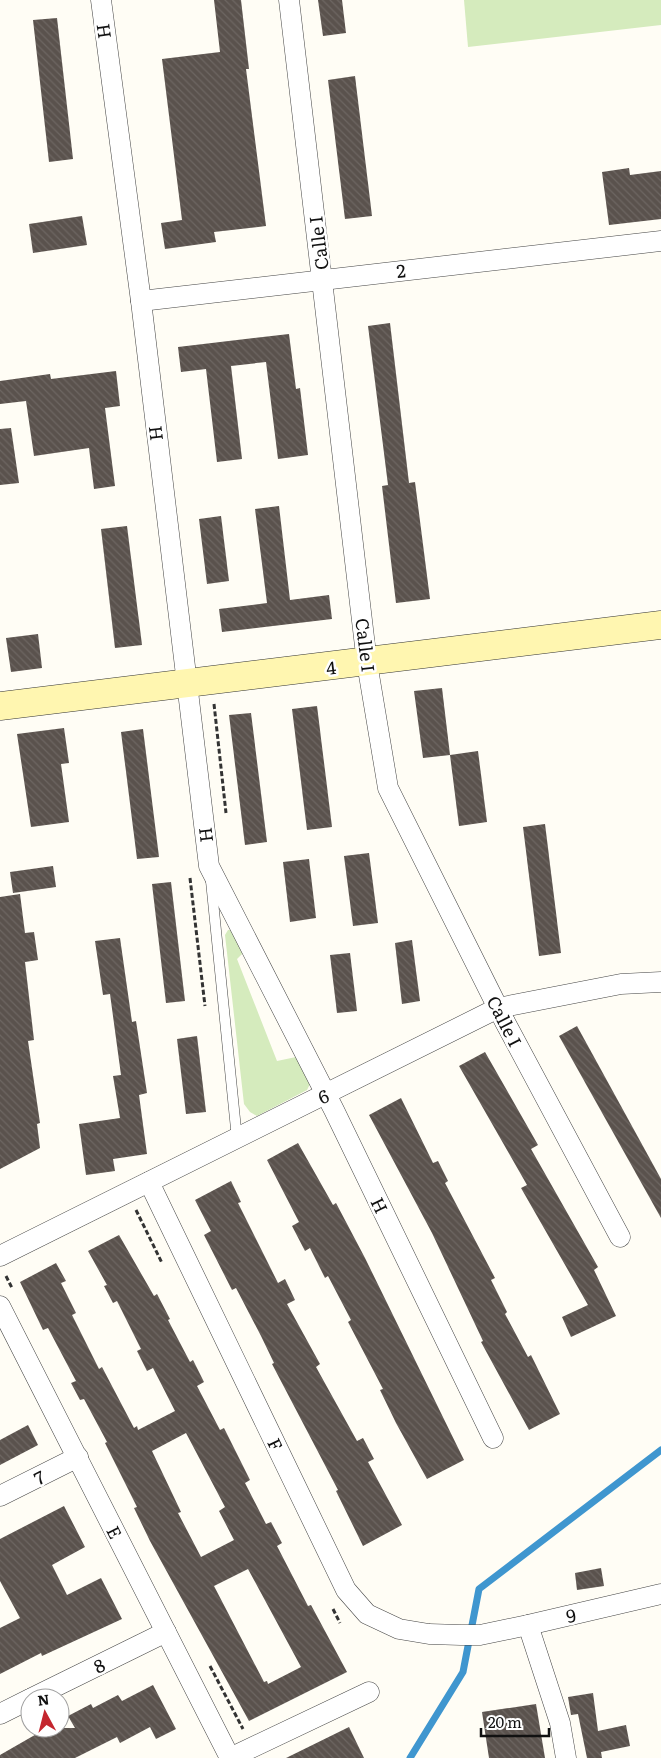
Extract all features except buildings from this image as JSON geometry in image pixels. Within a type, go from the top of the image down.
[{"type":"street","name":"H","points":[[101,0],[141,301],[209,866],[327,1094],[493,1438]]},
{"type":"street","name":"Calle I","points":[[289,0],[367,663],[388,788],[498,1008],[620,1237]]},
{"type":"street","name":"2","points":[[141,301],[661,242]]},
{"type":"street","name":"4","points":[[0,706],[367,663],[661,625]]},
{"type":"street","name":"6","points":[[0,1256],[498,1008],[621,984],[661,982]]},
{"type":"street","name":"F","points":[[149,1182],[346,1590],[367,1614],[399,1629],[429,1634],[470,1635]]},
{"type":"street","name":"E","points":[[0,1306],[230,1758]]},
{"type":"street","name":"7","points":[[0,1496],[78,1457]]},
{"type":"street","name":"9","points":[[470,1635],[528,1625],[661,1594]]},
{"type":"street","points":[[528,1625],[560,1723],[566,1758]]},
{"type":"street","name":"8","points":[[53,1688],[166,1632]]},
{"type":"street","points":[[230,1758],[370,1692]]},
{"type":"street","name":"8","points":[[0,1714],[20,1704]]},
{"type":"lane","name":"H","points":[[209,866],[237,1139]]},
{"type":"path","points":[[214,701],[227,820]]},
{"type":"path","points":[[190,872],[205,1009]]},
{"type":"green space","points":[[464,0],[661,0],[661,25],[468,47]]},
{"type":"green space","points":[[228,930],[233,930],[246,950],[237,959],[277,1061],[296,1057],[312,1080],[307,1090],[257,1116],[250,1112],[244,1104],[225,935]]},
{"type":"waterway","points":[[410,1758],[463,1672],[479,1589],[661,1450]]}]
